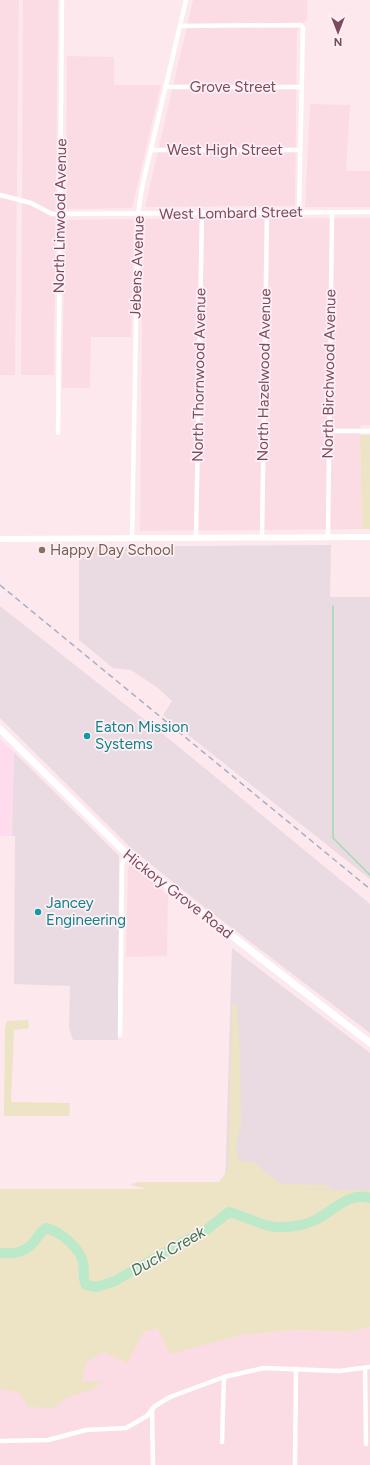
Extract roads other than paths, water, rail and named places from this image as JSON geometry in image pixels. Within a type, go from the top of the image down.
[{"type":"main road","name":"Hickory Grove Road","points":[[0,729],[129,856],[370,1043]]},
{"type":"street","name":"North Linwood Avenue","points":[[58,433],[62,0]]},
{"type":"street","name":"Jebens Avenue","points":[[132,539],[138,214],[165,87],[186,0]]},
{"type":"street","points":[[180,26],[301,25],[303,28],[299,212]]},
{"type":"street","name":"Grove Street","points":[[165,87],[302,87]]},
{"type":"street","name":"West High Street","points":[[151,150],[300,150]]},
{"type":"street","name":"West Lombard Street","points":[[0,195],[31,203],[52,214],[370,212]]},
{"type":"street","name":"North Thornwood Avenue","points":[[196,538],[202,212]]},
{"type":"street","name":"North Hazelwood Avenue","points":[[262,538],[267,212]]},
{"type":"street","name":"North Birchwood Avenue","points":[[328,537],[328,431],[332,212]]},
{"type":"street","points":[[328,431],[370,431]]},
{"type":"street","points":[[0,539],[370,537]]},
{"type":"street","points":[[120,1035],[122,866],[124,861],[129,856]]},
{"type":"street","points":[[0,1441],[48,1440],[86,1430],[126,1428],[147,1416],[152,1409],[170,1397],[224,1377],[264,1368],[340,1371],[368,1368],[366,1444]]},
{"type":"street","points":[[295,1465],[296,1369]]},
{"type":"street","points":[[222,1442],[224,1377]]},
{"type":"street","points":[[152,1409],[153,1465]]},
{"type":"waterway","points":[[333,606],[333,838],[370,875]]},
{"type":"waterway","name":"Duck Creek","points":[[0,1253],[13,1253],[24,1250],[28,1248],[46,1228],[52,1230],[69,1241],[78,1252],[83,1263],[86,1285],[97,1287],[115,1281],[205,1231],[229,1212],[271,1226],[289,1227],[312,1221],[341,1203],[355,1197],[370,1198]]},
{"type":"railway","points":[[0,585],[370,889]]},
{"type":"place","name":"Happy Day School","points":[[42,550]]},
{"type":"place","name":"Eaton Mission Systems","points":[[87,736]]},
{"type":"place","name":"Jancey Engineering","points":[[38,912]]}]
